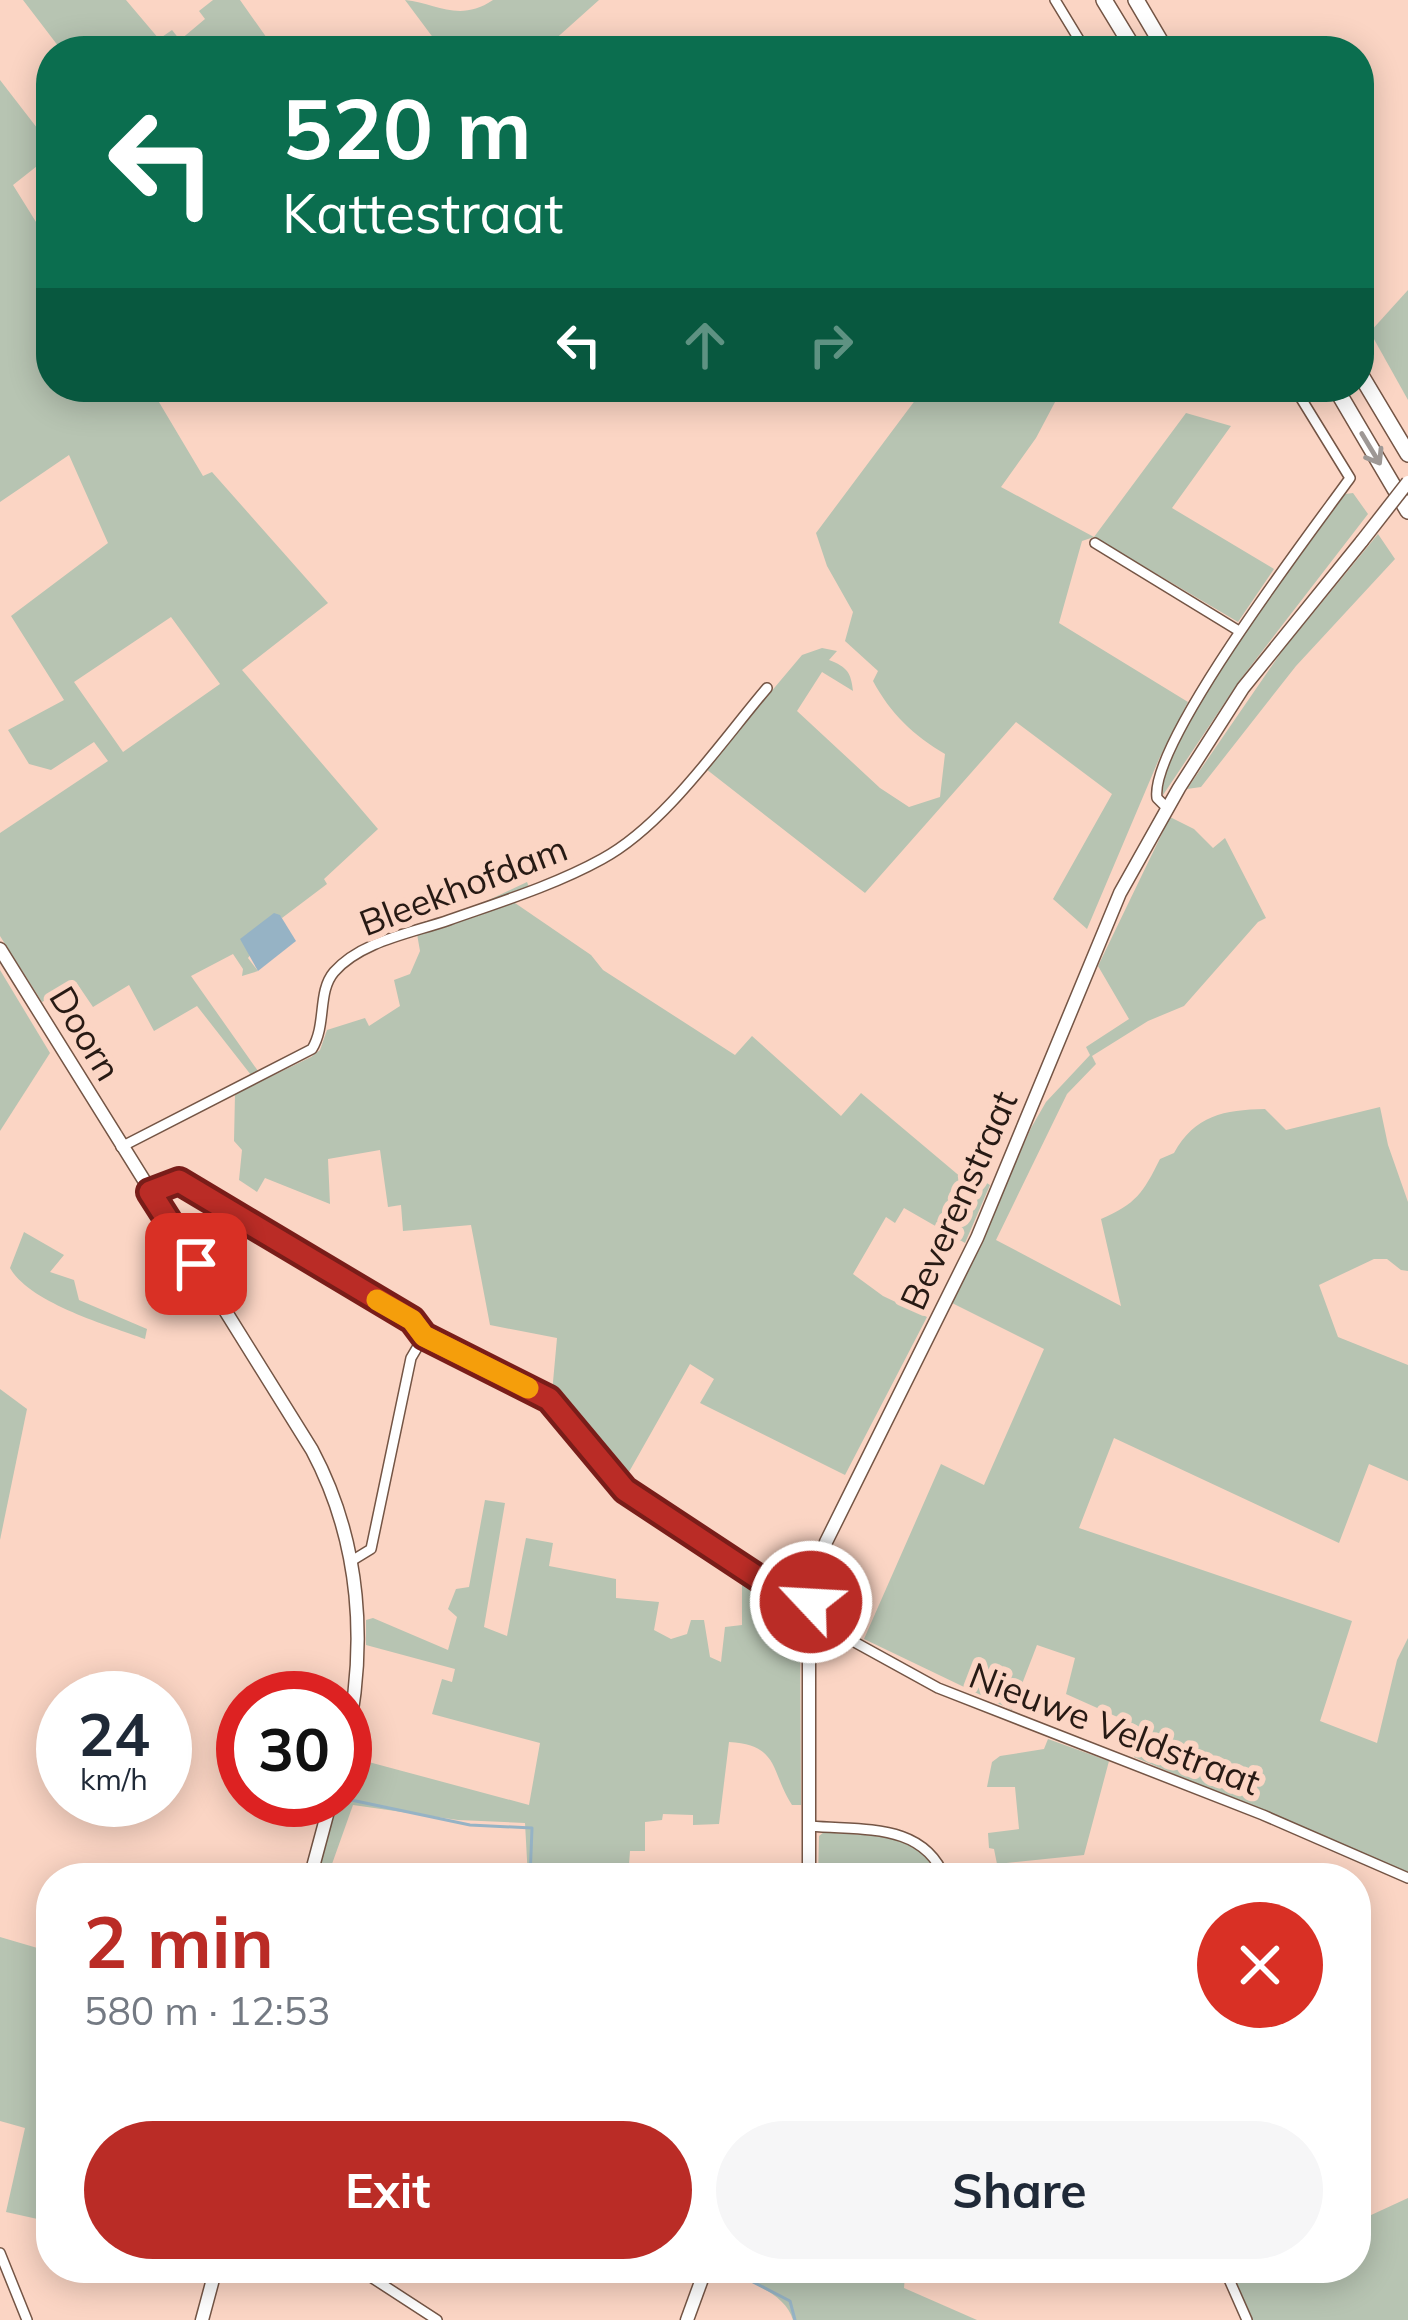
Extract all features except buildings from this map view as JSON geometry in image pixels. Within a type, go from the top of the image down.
[{"type":"highway","points":[[1104,0],[1126,36]]},
{"type":"highway","points":[[1136,0],[1157,36]]},
{"type":"highway","points":[[1374,397],[1408,454]]},
{"type":"highway","points":[[1343,402],[1408,511]]},
{"type":"street","points":[[1055,0],[1077,36]]},
{"type":"street","name":"Beverenstraat","points":[[1167,808],[1157,798],[1157,782],[1196,703],[1239,631],[1350,478],[1303,402]]},
{"type":"street","name":"Beverenstraat","points":[[810,1863],[810,1610],[826,1542],[977,1238],[1120,893],[1243,688],[1408,482]]},
{"type":"street","points":[[1095,543],[1239,631]]},
{"type":"street","name":"Bleekhofdam","points":[[121,1147],[311,1049],[322,1034],[326,984],[344,963],[380,944],[607,857],[646,826],[767,688]]},
{"type":"street","name":"Doorn","points":[[0,949],[311,1450],[333,1493],[353,1560],[359,1619],[356,1671]]},
{"type":"street","points":[[150,1192],[179,1181],[412,1320],[424,1336],[549,1399],[625,1490],[810,1610]]},
{"type":"street","points":[[353,1560],[371,1549],[411,1358],[424,1336]]},
{"type":"street","name":"Nieuwe Veldstraat","points":[[810,1610],[957,1696],[1264,1815],[1408,1878]]},
{"type":"street","points":[[811,1826],[917,1840],[939,1863]]},
{"type":"street","points":[[314,1863],[324,1827]]},
{"type":"street","points":[[0,2253],[27,2320]]},
{"type":"street","points":[[202,2320],[212,2283]]},
{"type":"street","points":[[380,2283],[437,2320]]},
{"type":"street","points":[[687,2320],[701,2283]]},
{"type":"street","points":[[1231,2283],[1247,2320]]},
{"type":"green space","points":[[23,0],[126,0],[156,36],[51,36]]},
{"type":"green space","points":[[213,0],[240,0],[265,36],[185,36],[205,19],[199,11]]},
{"type":"green space","points":[[405,0],[458,11],[493,0],[599,0],[559,36],[432,36]]},
{"type":"green space","points":[[0,80],[36,127],[36,167],[13,185],[36,222],[36,402],[159,402],[203,476],[212,472],[328,603],[242,670],[378,829],[324,879],[327,884],[282,918],[279,915],[248,958],[258,971],[242,976],[233,954],[191,976],[258,1071],[251,1075],[197,1006],[154,1031],[129,985],[93,1007],[76,982],[42,1002],[0,936],[0,833],[108,761],[94,742],[51,770],[29,764],[8,730],[64,700],[11,616],[108,543],[69,455],[0,502]],"holes":[[[171,617],[220,684],[123,752],[74,682]]]},
{"type":"green space","points":[[1408,290],[1408,400],[1374,339],[1374,328]]},
{"type":"green space","points":[[914,402],[1055,402],[1001,487],[1094,537],[1082,541],[1059,623],[1188,702],[1087,929],[1053,899],[1112,794],[1016,722],[865,893],[706,769],[802,655],[822,648],[837,651],[829,660],[847,671],[853,691],[822,672],[797,711],[880,788],[909,807],[940,797],[945,754],[895,713],[873,681],[878,671],[845,641],[853,612],[827,566],[816,533]]},
{"type":"green space","points":[[1186,413],[1231,426],[1172,508],[1274,569],[1238,622],[1094,537]]},
{"type":"green space","points":[[1353,493],[1368,514],[1240,680],[1163,795],[1168,768],[1208,690],[1345,494]]},
{"type":"green space","points":[[1378,534],[1395,559],[1296,666],[1201,787],[1187,789],[1282,651]]},
{"type":"green space","points":[[1170,817],[1194,829],[1213,848],[1225,838],[1266,918],[1184,1006],[1148,1021],[1092,1056],[1096,1064],[1067,1094],[996,1240],[1121,1306],[1101,1219],[1137,1196],[1160,1159],[1174,1153],[1191,1130],[1212,1117],[1236,1111],[1265,1109],[1286,1130],[1380,1107],[1408,1202],[1408,1271],[1387,1259],[1374,1259],[1319,1285],[1338,1337],[1408,1365],[1408,1481],[1369,1464],[1339,1543],[1114,1438],[1079,1528],[1352,1621],[1320,1721],[1377,1743],[1397,1660],[1408,1638],[1408,1873],[1134,1757],[1142,1728],[1066,1694],[1075,1658],[1037,1645],[1012,1710],[864,1639],[941,1464],[984,1485],[1044,1349],[952,1303],[1046,1102],[1090,1055],[1086,1047],[1129,1019],[1098,966]]},
{"type":"green space","points":[[527,882],[532,895],[515,903],[591,955],[603,970],[735,1055],[752,1036],[841,1116],[861,1093],[975,1189],[982,1180],[990,1185],[965,1243],[904,1208],[895,1223],[886,1217],[853,1274],[883,1296],[927,1317],[845,1475],[700,1403],[714,1379],[690,1364],[625,1479],[552,1393],[557,1338],[490,1325],[471,1225],[403,1231],[401,1205],[388,1207],[380,1150],[328,1159],[330,1204],[265,1178],[257,1192],[239,1180],[242,1150],[234,1141],[235,1094],[311,1057],[320,1050],[327,1030],[365,1018],[369,1026],[400,1006],[394,980],[410,974],[420,951],[417,934]]},
{"type":"green space","points":[[0,970],[50,1053],[0,1131]]},
{"type":"green space","points":[[24,1232],[64,1255],[50,1272],[74,1280],[79,1300],[147,1329],[145,1339],[51,1302],[20,1281],[10,1268]]},
{"type":"green space","points":[[0,1389],[27,1409],[0,1540]]},
{"type":"green space","points":[[485,1500],[505,1503],[484,1627],[507,1636],[526,1538],[553,1543],[549,1566],[616,1579],[616,1598],[659,1602],[654,1630],[671,1639],[687,1634],[691,1620],[704,1620],[710,1657],[721,1662],[725,1627],[742,1625],[742,1579],[790,1607],[800,1625],[801,1805],[792,1805],[766,1754],[729,1742],[719,1824],[693,1825],[693,1815],[663,1814],[662,1820],[645,1822],[645,1851],[630,1851],[629,1863],[527,1863],[525,1823],[458,1820],[372,1808],[372,1763],[529,1805],[540,1743],[432,1714],[442,1679],[452,1682],[455,1669],[366,1645],[366,1620],[373,1618],[448,1650],[457,1617],[448,1609],[456,1589],[469,1587]]},
{"type":"green space","points":[[1048,1739],[1109,1761],[1084,1855],[997,1863],[988,1833],[1019,1829],[1015,1787],[987,1787],[992,1762],[1000,1756],[1044,1749]]},
{"type":"green space","points":[[330,1827],[345,1827],[332,1863],[320,1863]]},
{"type":"green space","points":[[824,1832],[891,1839],[919,1851],[930,1863],[818,1863],[819,1836]]},
{"type":"green space","points":[[0,1937],[36,1948],[36,2219],[6,2212],[25,2128],[0,2121]]},
{"type":"green space","points":[[1408,2198],[1408,2320],[1253,2320],[1237,2283],[1371,2283],[1371,2215]]},
{"type":"green space","points":[[753,2283],[904,2283],[904,2288],[977,2320],[793,2320],[772,2294]]},
{"type":"water","points":[[274,913],[296,941],[258,971],[240,939]]},
{"type":"waterway","points":[[372,1804],[470,1825],[532,1828],[531,1863]]},
{"type":"waterway","points":[[755,2283],[790,2301],[795,2320]]},
{"type":"slow traffic","points":[[377,1300],[412,1320],[424,1336],[528,1388]]},
{"type":"route","points":[[196,1264],[150,1192],[179,1181],[412,1320],[424,1336],[549,1399],[625,1490],[778,1591],[811,1602]]}]
